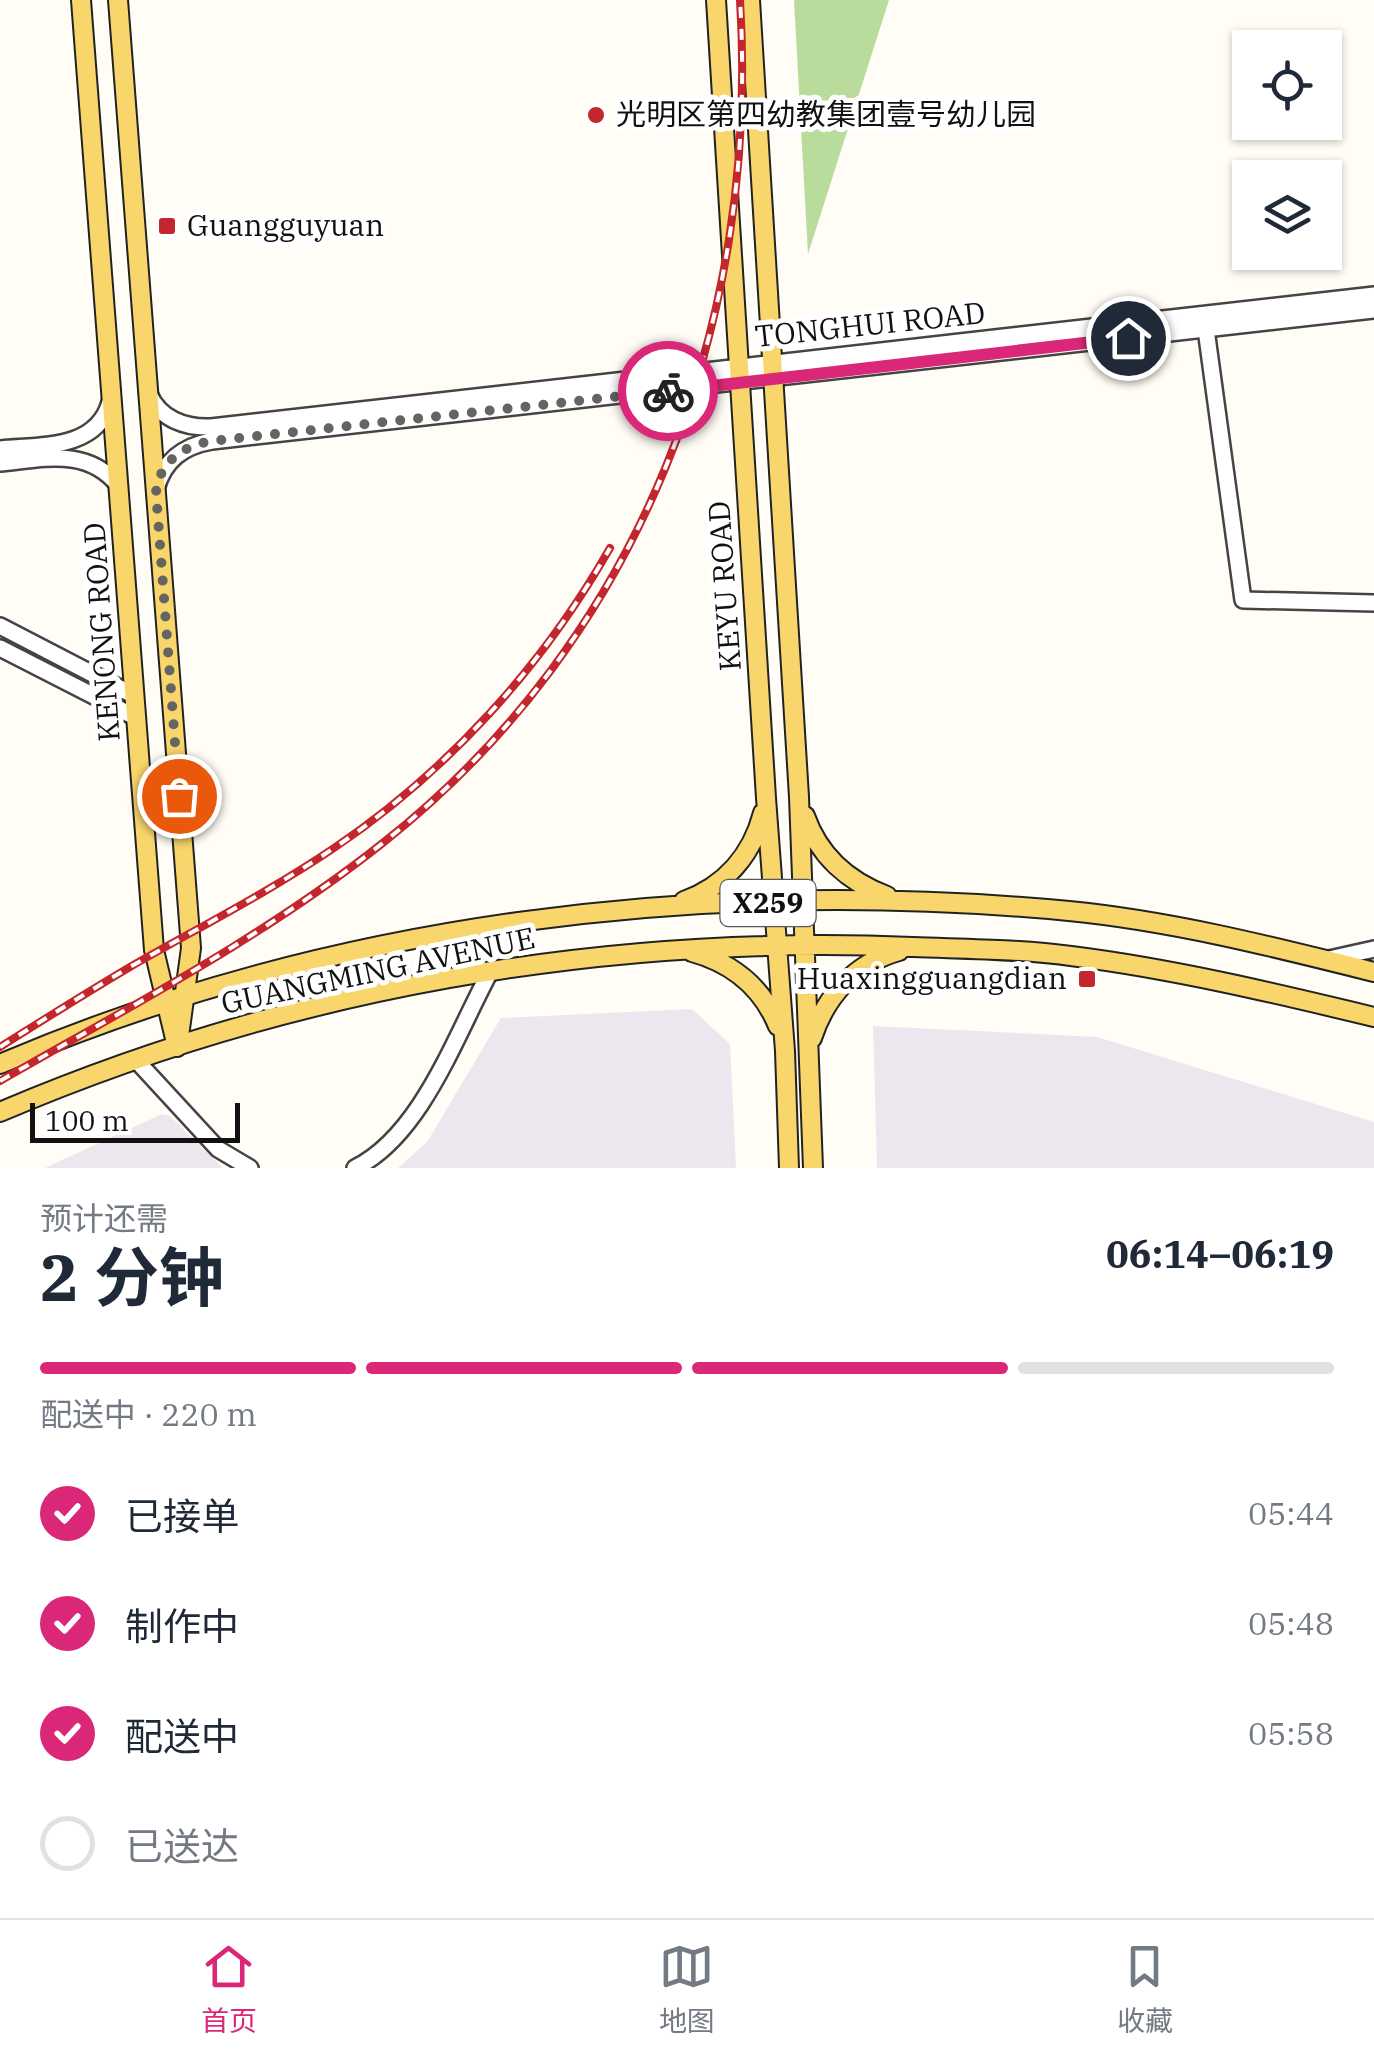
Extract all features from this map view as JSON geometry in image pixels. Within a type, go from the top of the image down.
[{"type":"main road","name":"KENONG ROAD","points":[[81,0],[154,950],[176,1000]]},
{"type":"main road","name":"KENONG ROAD","points":[[118,0],[191,948],[176,1000],[178,1047]]},
{"type":"main road","name":"KEYU ROAD","points":[[716,0],[785,1051],[788,1168]]},
{"type":"main road","name":"KEYU ROAD","points":[[750,0],[799,797],[813,1168]]},
{"type":"main road","points":[[799,797],[816,840],[835,865],[874,891],[919,902]]},
{"type":"main road","points":[[661,906],[703,893],[727,876],[754,841],[766,798]]},
{"type":"main road","name":"GUANGMING AVENUE","points":[[0,1064],[176,1000],[336,956],[436,934],[552,916],[661,906],[919,902],[1072,911],[1180,927],[1374,972]]},
{"type":"main road","name":"GUANGMING AVENUE","points":[[0,1112],[136,1060],[237,1027],[336,1002],[491,970],[664,950],[805,944],[1067,955],[1172,970],[1374,1017]]},
{"type":"main road","points":[[809,1054],[822,1012],[849,978],[889,954],[920,947]]},
{"type":"main road","points":[[664,950],[707,957],[744,978],[772,1011],[785,1051]]},
{"type":"street","name":"TONGHUI ROAD","points":[[1204,322],[1374,294]]},
{"type":"street","name":"TONGHUI ROAD","points":[[156,492],[159,478],[170,461],[182,450],[199,443],[1204,322],[1374,310]]},
{"type":"street","points":[[1204,322],[1244,600],[1374,603]]},
{"type":"street","name":"TONGHUI ROAD","points":[[148,392],[164,415],[202,428],[740,375]]},
{"type":"street","points":[[0,449],[67,442],[85,436],[104,418],[112,393]]},
{"type":"street","points":[[0,463],[72,458],[98,466],[118,485]]},
{"type":"street","points":[[0,626],[135,696]]},
{"type":"street","points":[[0,648],[136,718]]},
{"type":"street","points":[[1315,958],[1345,958],[1374,949]]},
{"type":"street","points":[[356,1168],[390,1145],[416,1114],[491,970]]},
{"type":"street","points":[[136,1060],[218,1148],[250,1168]]},
{"type":"shaded area","points":[[692,1009],[730,1044],[736,1168],[398,1168],[427,1142],[501,1018]]},
{"type":"shaded area","points":[[873,1026],[1097,1037],[1374,1122],[1374,1168],[877,1168]]},
{"type":"shaded area","points":[[162,1114],[170,1116],[223,1168],[45,1168]]},
{"type":"green space","points":[[794,0],[889,0],[808,254]]},
{"type":"railway","points":[[0,1081],[197,969],[339,876],[384,842],[474,760],[551,670],[615,571],[666,466],[704,355],[729,239],[741,121],[740,0]]},
{"type":"railway","points":[[0,1047],[130,967],[259,895],[376,818],[453,751],[523,675],[584,592],[610,548]]},
{"type":"way so far","points":[[179,796],[156,492],[159,478],[175,455],[189,446],[212,441],[668,391]]},
{"type":"place","name":"光明区第四幼教集团壹号幼儿园","points":[[596,115]]},
{"type":"place","name":"Guangguyuan","points":[[167,226]]},
{"type":"place","name":"Huaxingguangdian","points":[[1087,979]]},
{"type":"route","points":[[668,391],[1128,338]]}]
